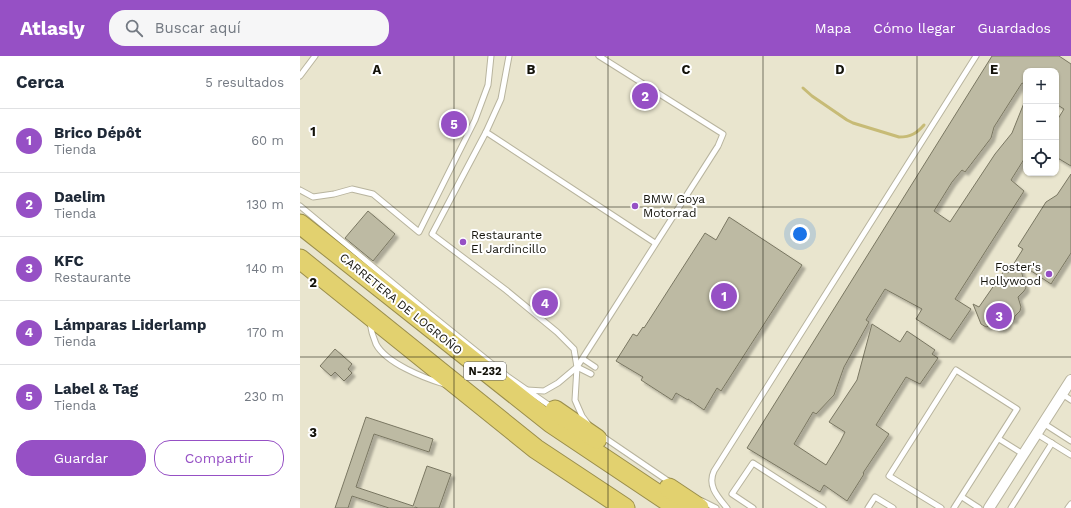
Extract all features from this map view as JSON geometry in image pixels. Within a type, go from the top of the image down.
[{"type":"highway","name":"CARRETERA DE LOGROÑO","points":[[300,224],[551,424],[678,508]]},
{"type":"highway","name":"N-232","points":[[300,259],[536,449],[625,508]]},
{"type":"highway","points":[[555,410],[699,504]]},
{"type":"street","points":[[989,508],[1070,383]]},
{"type":"lane","points":[[300,76],[315,56]]},
{"type":"lane","points":[[300,190],[313,197],[334,194],[352,189],[373,194],[419,232],[475,120],[488,85],[491,56]]},
{"type":"lane","points":[[509,56],[501,99],[486,132],[432,234],[506,290],[557,332],[574,349],[577,367],[575,400],[582,416],[592,430]]},
{"type":"lane","points":[[527,390],[544,391],[558,383],[577,367],[718,146],[723,134],[599,56]]},
{"type":"lane","points":[[727,508],[714,492],[712,477],[714,471],[976,56]]},
{"type":"lane","points":[[486,132],[655,243]]},
{"type":"lane","points":[[300,206],[507,376],[555,410],[592,430],[676,486]]},
{"type":"lane","points":[[582,359],[595,367]]},
{"type":"lane","points":[[577,367],[591,374]]},
{"type":"lane","points":[[941,508],[889,476],[956,370],[1018,409],[954,508]]},
{"type":"lane","points":[[1062,394],[1071,400]]},
{"type":"lane","points":[[1043,423],[1071,441]]},
{"type":"lane","points":[[1037,434],[1071,455]]},
{"type":"lane","points":[[999,439],[1023,454]]},
{"type":"lane","points":[[1011,508],[1052,443]]},
{"type":"lane","points":[[753,508],[732,494],[753,463],[823,508]]},
{"type":"lane","points":[[868,508],[875,497],[893,508]]},
{"type":"lane","points":[[962,497],[979,508]]},
{"type":"lane","points":[[699,504],[716,508]]},
{"type":"lane","points":[[1068,508],[1071,504]]},
{"type":"building","points":[[992,56],[1059,56],[1071,64],[1071,166],[1059,159],[1059,117],[1064,109],[1059,106],[1059,68],[1023,68],[1023,84],[994,127],[991,138],[965,172],[962,170],[952,182],[934,211],[950,222],[995,154],[1012,133],[1023,106],[1023,161],[1011,180],[1024,191],[955,299],[971,309],[950,340],[916,319],[922,309],[885,289],[866,320],[869,322],[844,367],[834,395],[816,414],[813,412],[794,444],[826,465],[845,432],[829,422],[857,380],[872,324],[900,342],[907,331],[935,350],[932,354],[938,358],[920,384],[906,377],[876,425],[889,434],[863,473],[864,474],[847,501],[824,485],[820,492],[747,448]]},
{"type":"building","points":[[1071,174],[1071,253],[1051,284],[1019,263],[1026,288],[1018,297],[1021,307],[1020,311],[1015,316],[1014,320],[1009,320],[1007,326],[1002,329],[996,328],[992,325],[986,327],[981,324],[973,304],[979,307],[1004,271],[1008,273],[1023,249],[1018,246],[1046,202],[1057,195]]},
{"type":"building","points":[[368,211],[395,234],[373,261],[345,238]]},
{"type":"building","points":[[729,217],[802,265],[721,391],[717,388],[704,410],[676,393],[672,400],[641,380],[643,377],[616,361],[633,334],[637,336],[643,327],[644,328],[705,233],[716,240]]},
{"type":"building","points":[[335,349],[352,364],[348,369],[352,373],[344,381],[335,372],[331,376],[320,366]]},
{"type":"building","points":[[366,417],[433,439],[429,452],[374,434],[356,487],[413,506],[427,466],[451,474],[439,508],[389,508],[352,496],[348,508],[335,508]]},
{"type":"waterway","points":[[803,88],[812,96],[853,123],[899,137],[913,134],[924,125]]},
{"type":"place","name":"Daelim","points":[[645,96]]},
{"type":"place","name":"Label & Tag","points":[[454,124]]},
{"type":"place","name":"BMW Goya Motorrad","points":[[635,206]]},
{"type":"place","name":"Restaurante El Jardincillo","points":[[463,242]]},
{"type":"place","name":"Foster's Hollywood","points":[[1049,274]]},
{"type":"place","name":"Brico Dépôt","points":[[724,296]]},
{"type":"place","name":"Lámparas Liderlamp","points":[[545,303]]},
{"type":"place","name":"KFC","points":[[999,316]]}]
